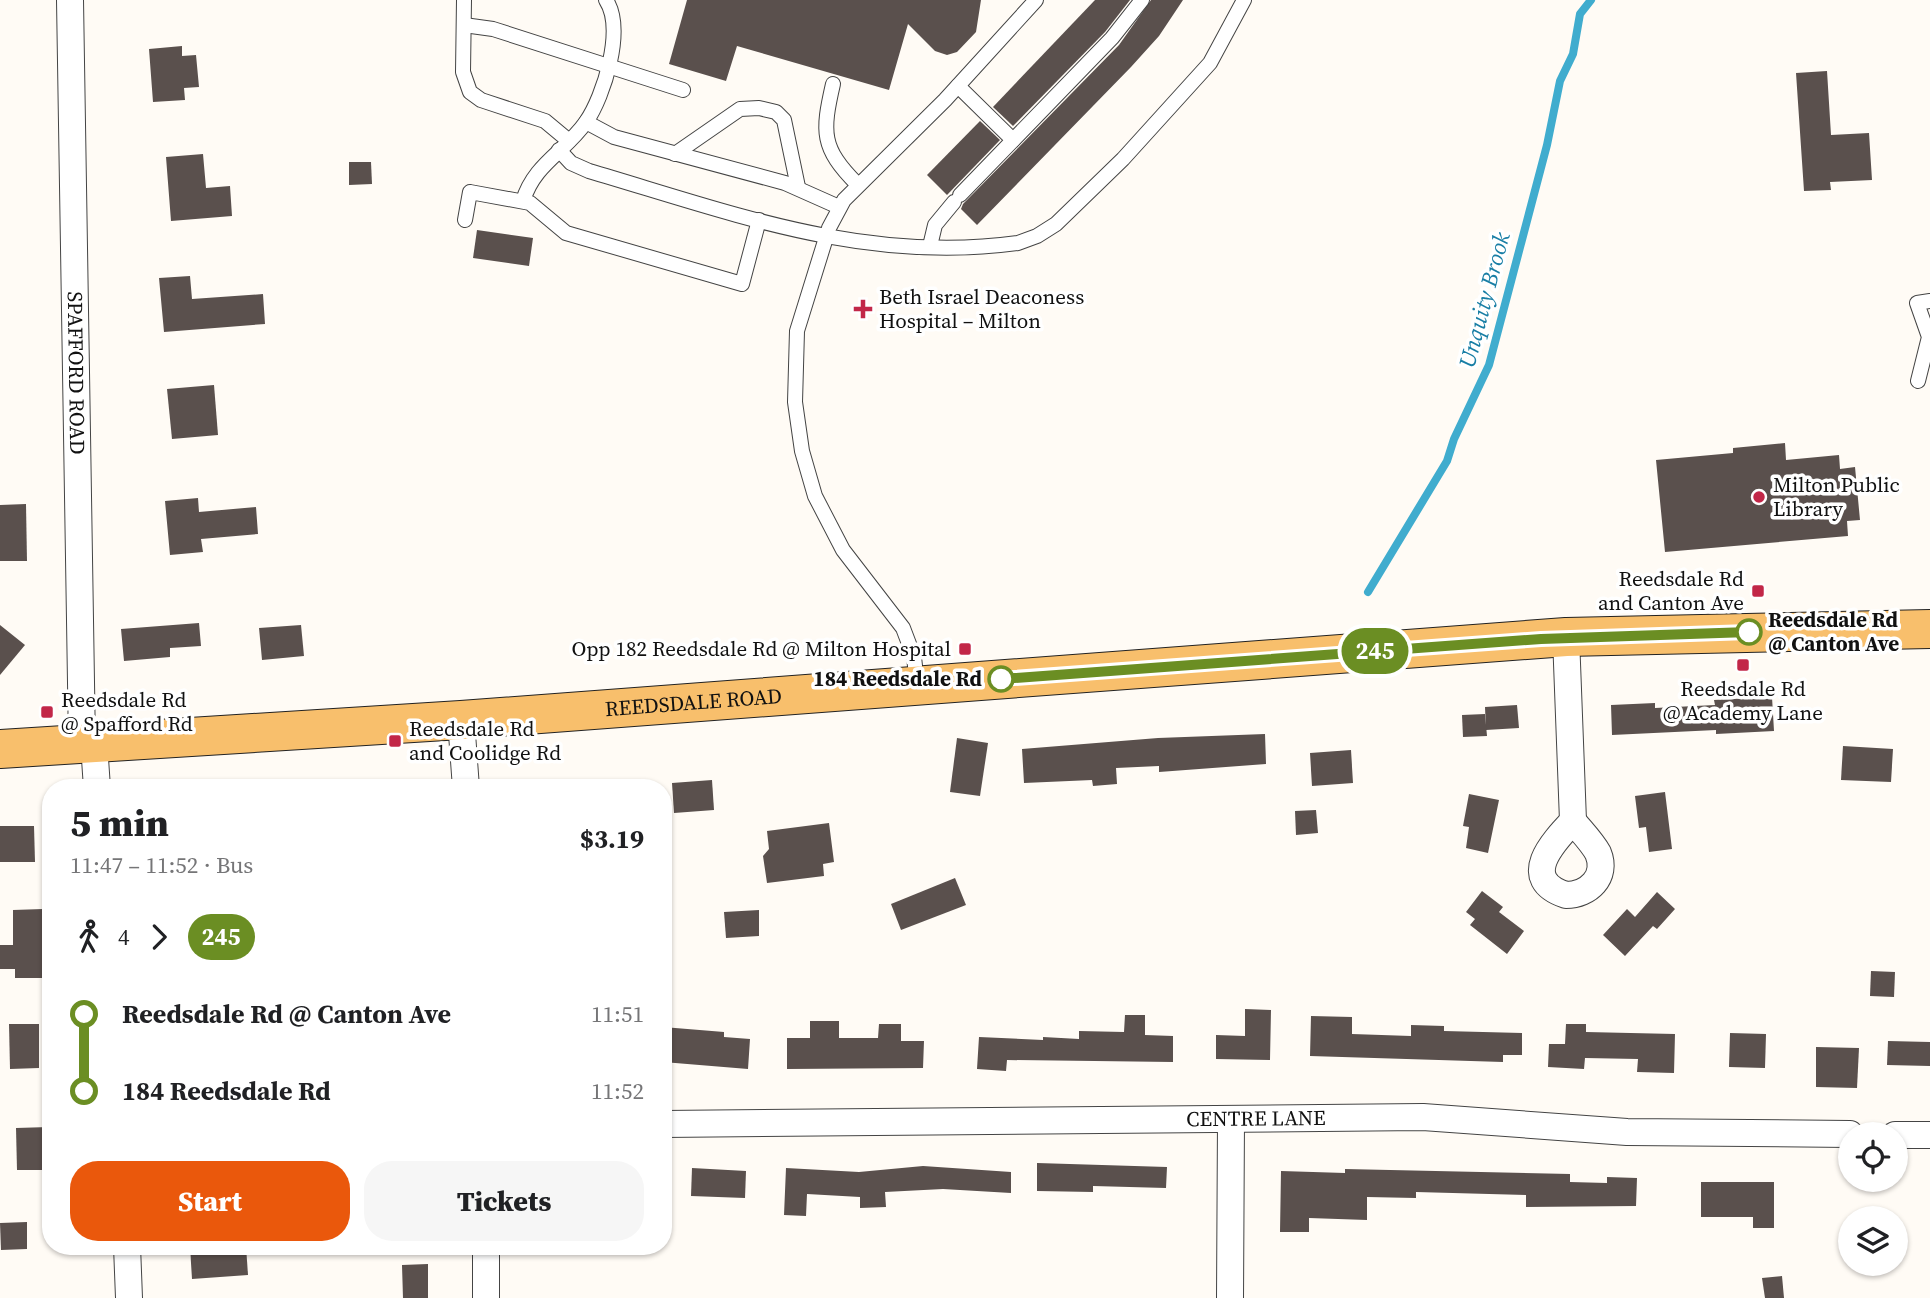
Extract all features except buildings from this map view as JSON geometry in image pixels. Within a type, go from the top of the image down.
[{"type":"main road","name":"REEDSDALE ROAD","points":[[0,749],[461,720],[1566,637],[1930,629]]},
{"type":"street","name":"SPAFFORD ROAD","points":[[71,0],[88,744],[95,779]]},
{"type":"street","points":[[1566,637],[1573,821]]},
{"type":"street","points":[[461,720],[465,779]]},
{"type":"street","name":"CENTRE LANE","points":[[672,1124],[1457,1118],[1627,1132],[1838,1134]]},
{"type":"street","points":[[1230,1298],[1231,1119]]},
{"type":"street","points":[[1908,1135],[1930,1135]]},
{"type":"street","points":[[127,1255],[129,1298]]},
{"type":"street","points":[[486,1255],[486,1298]]},
{"type":"lane","points":[[464,0],[463,72],[470,92],[481,100],[545,121],[564,145],[571,163],[589,171],[759,220],[826,238],[881,247],[1018,243],[1037,236],[1056,224],[1123,159],[1201,75],[1219,49],[1244,0]]},
{"type":"lane","points":[[523,201],[539,168],[586,122],[597,101],[608,65],[614,22],[606,0]]},
{"type":"lane","points":[[918,686],[908,637],[836,538],[816,496],[802,451],[795,395],[795,346],[804,302],[839,207],[857,184],[958,86],[1036,0]]},
{"type":"lane","points":[[930,246],[935,225],[957,198],[1112,38],[1142,0]]},
{"type":"lane","points":[[464,25],[492,29],[684,90]]},
{"type":"lane","points":[[833,83],[826,115],[827,143],[833,158],[857,184]]},
{"type":"lane","points":[[958,86],[1013,140]]},
{"type":"lane","points":[[676,154],[740,109],[758,107],[776,112],[784,120],[798,187]]},
{"type":"lane","points":[[586,122],[614,137],[798,187],[839,207]]},
{"type":"lane","points":[[465,220],[470,192],[523,201],[536,206],[558,228],[574,236],[742,284],[759,220]]},
{"type":"lane","points":[[1924,302],[1929,337],[1924,379]]},
{"type":"waterway","name":"Unquity Brook","points":[[1368,592],[1447,461],[1454,439],[1489,365],[1547,145],[1560,81],[1573,54],[1580,14],[1591,0]]},
{"type":"bus line","name":"245","points":[[1001,679],[1541,639],[1686,632],[1749,632]]},
{"type":"place","name":"Beth Israel Deaconess Hospital – Milton","points":[[863,309]]},
{"type":"place","name":"Milton Public Library","points":[[1759,497]]},
{"type":"place","name":"Reedsdale Rd and Canton Ave","points":[[1758,591]]},
{"type":"place","name":"Reedsdale Rd @ Canton Ave","points":[[1749,632]]},
{"type":"place","name":"Opp 182 Reedsdale Rd @ Milton Hospital","points":[[965,649]]},
{"type":"place","name":"Reedsdale Rd @ Academy Lane","points":[[1743,665]]},
{"type":"place","name":"184 Reedsdale Rd","points":[[1001,679]]},
{"type":"place","name":"Reedsdale Rd @ Spafford Rd","points":[[47,712]]},
{"type":"place","name":"Reedsdale Rd and Coolidge Rd","points":[[395,741]]}]
